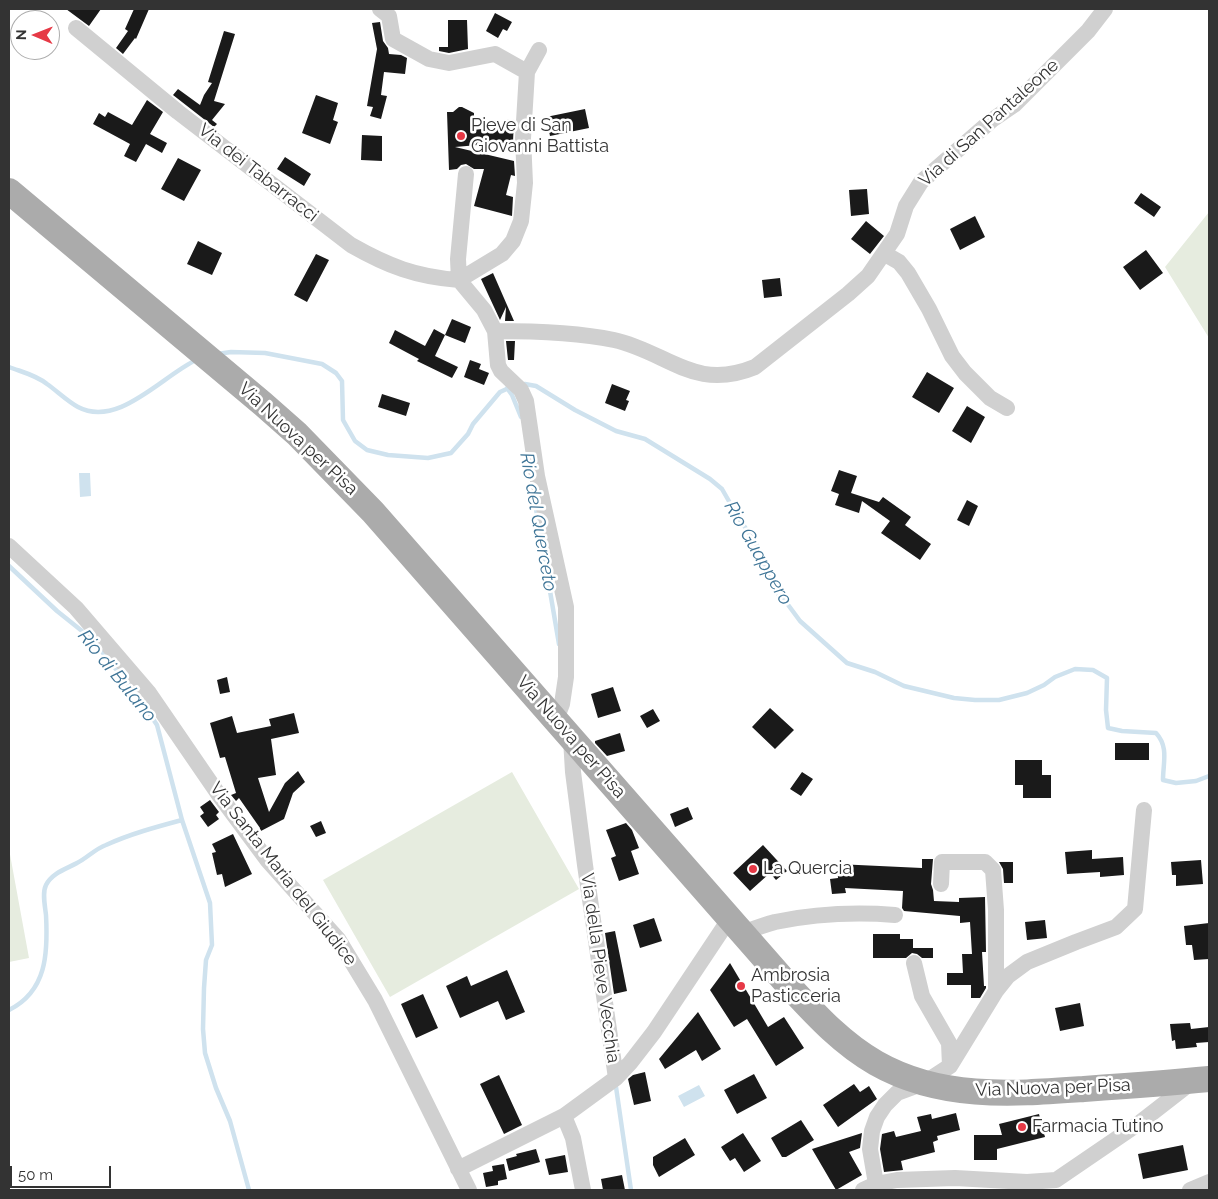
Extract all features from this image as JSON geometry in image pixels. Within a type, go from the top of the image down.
[{"type":"main road","name":"Via Nuova per Pisa","points":[[9,191],[298,434],[373,512],[794,992],[838,1036],[859,1052],[876,1064],[894,1073],[956,1091],[995,1094],[1202,1080]]},
{"type":"street","points":[[380,9],[389,16],[392,39],[428,59],[450,63],[495,54],[527,72]]},
{"type":"street","name":"Via di San Pantaleone","points":[[496,331],[529,331],[601,337],[633,346],[680,367],[707,376],[740,374],[755,367],[868,276],[897,234],[906,206],[921,182],[992,120],[1014,104],[1088,31],[1105,9]]},
{"type":"street","name":"Via dei Tabarracci","points":[[76,28],[178,112],[347,242],[374,258],[407,272],[459,280]]},
{"type":"street","points":[[466,174],[458,259],[459,280],[502,254],[513,241],[521,221],[525,183],[523,138],[527,72],[538,50]]},
{"type":"street","points":[[885,254],[899,262],[908,274],[929,309],[952,356],[964,373],[990,398],[1007,408]]},
{"type":"street","name":"Via della Pieve Vecchia","points":[[458,1169],[564,1116],[616,1078],[573,772],[564,728],[562,704],[566,677],[566,607],[537,476],[529,412],[517,386],[501,371],[498,364],[496,331],[484,310],[459,280]]},
{"type":"street","name":"Via Santa Maria del Giudice","points":[[9,546],[76,608],[149,693],[219,795],[268,861],[338,939],[375,1000],[469,1190]]},
{"type":"street","points":[[1144,810],[1135,909],[1116,927],[1028,962],[1008,976],[996,990],[950,1066],[924,1083],[897,1093],[885,1105],[877,1117],[872,1131],[869,1187],[897,1180],[955,1178],[1062,1185],[1138,1124],[1202,1080]]},
{"type":"street","points":[[941,884],[942,862],[985,862],[993,870],[996,910],[996,990]]},
{"type":"street","points":[[616,1078],[736,926],[853,913],[895,915]]},
{"type":"street","points":[[914,963],[922,996],[949,1043],[950,1066]]},
{"type":"street","points":[[564,1116],[573,1138],[583,1190]]},
{"type":"street","points":[[1190,1190],[1209,1182]]},
{"type":"shaded area","points":[[1209,212],[1209,338],[1165,267]]},
{"type":"shaded area","points":[[512,772],[579,889],[390,997],[323,880]]},
{"type":"shaded area","points":[[9,849],[29,958],[9,962]]},
{"type":"water","points":[[79,473],[90,473],[91,496],[80,497]]},
{"type":"water","points":[[699,1085],[705,1096],[684,1107],[678,1096]]},
{"type":"building","points":[[66,9],[101,9],[89,26]]},
{"type":"building","points":[[134,9],[149,9],[136,39],[123,54],[116,48],[128,31],[125,29]]},
{"type":"building","points":[[495,13],[512,22],[507,31],[503,29],[498,38],[486,31]]},
{"type":"building","points":[[448,20],[467,20],[468,49],[449,53],[439,51],[439,47],[448,47]]},
{"type":"building","points":[[380,22],[383,41],[388,48],[389,54],[401,55],[407,58],[405,74],[384,72],[381,95],[387,96],[381,119],[370,116],[373,107],[367,106],[377,49],[372,23]]},
{"type":"building","points":[[224,31],[235,34],[214,101],[225,104],[212,120],[217,124],[214,127],[173,95],[178,89],[200,105],[212,83],[208,82]]},
{"type":"building","points":[[316,95],[338,103],[333,120],[338,122],[330,144],[302,133]]},
{"type":"building","points":[[147,100],[163,112],[150,134],[167,143],[162,153],[146,144],[136,162],[124,156],[130,144],[93,124],[99,113],[105,117],[108,112],[132,125]]},
{"type":"building","points":[[459,107],[474,113],[474,130],[504,126],[504,120],[514,119],[513,142],[455,147],[514,161],[515,176],[511,175],[506,195],[513,197],[512,216],[474,206],[484,169],[474,169],[466,164],[461,165],[457,169],[449,170],[447,112],[453,112]]},
{"type":"building","points":[[585,109],[589,128],[550,136],[546,117]]},
{"type":"building","points":[[362,135],[382,136],[382,161],[361,160]]},
{"type":"building","points":[[285,157],[311,174],[304,186],[277,169]]},
{"type":"building","points":[[178,158],[201,170],[184,201],[161,189]]},
{"type":"building","points":[[867,189],[869,214],[851,216],[849,190]]},
{"type":"building","points":[[1141,193],[1161,207],[1154,217],[1134,203]]},
{"type":"building","points":[[975,216],[985,237],[960,250],[950,229]]},
{"type":"building","points":[[866,221],[884,236],[870,254],[851,239]]},
{"type":"building","points":[[198,241],[222,253],[212,275],[187,264]]},
{"type":"building","points":[[1146,250],[1163,273],[1140,290],[1123,267]]},
{"type":"building","points":[[316,254],[329,260],[307,302],[294,295]]},
{"type":"building","points":[[493,273],[514,321],[505,321],[506,307],[500,320],[481,279]]},
{"type":"building","points":[[780,278],[782,296],[764,298],[762,280]]},
{"type":"building","points":[[452,319],[471,327],[465,343],[445,335]]},
{"type":"building","points":[[434,329],[445,335],[435,356],[458,367],[452,378],[417,361],[419,359],[389,343],[395,330],[425,346]]},
{"type":"building","points":[[506,341],[515,341],[514,360],[508,360]]},
{"type":"building","points":[[470,360],[481,364],[479,369],[489,373],[484,385],[464,377]]},
{"type":"building","points":[[927,372],[954,388],[939,413],[912,397]]},
{"type":"building","points":[[612,384],[630,391],[626,400],[629,401],[625,411],[605,403]]},
{"type":"building","points":[[382,394],[410,403],[406,416],[378,407]]},
{"type":"building","points":[[967,406],[985,417],[971,443],[952,431]]},
{"type":"building","points":[[839,470],[857,476],[851,493],[879,502],[883,497],[911,517],[905,525],[931,544],[920,560],[881,533],[890,521],[862,501],[859,513],[835,505],[839,494],[831,491]]},
{"type":"building","points":[[967,500],[978,506],[969,526],[957,520]]},
{"type":"building","points":[[227,677],[230,692],[220,694],[217,680]]},
{"type":"building","points":[[613,687],[621,711],[598,718],[591,694]]},
{"type":"building","points":[[770,708],[794,730],[775,749],[752,727]]},
{"type":"building","points":[[653,709],[660,721],[647,728],[640,716]]},
{"type":"building","points":[[294,713],[299,733],[271,739],[276,775],[258,778],[269,812],[285,783],[298,771],[305,782],[293,793],[284,819],[259,832],[260,828],[239,798],[236,801],[231,795],[236,793],[225,757],[220,758],[210,723],[232,716],[237,733],[271,726],[269,719]]},
{"type":"building","points":[[620,733],[625,751],[607,756],[595,743],[595,741]]},
{"type":"building","points":[[1115,743],[1149,743],[1149,760],[1115,760]]},
{"type":"building","points":[[1015,760],[1042,760],[1042,775],[1051,775],[1051,798],[1023,798],[1023,785],[1015,785]]},
{"type":"building","points":[[802,772],[813,779],[801,796],[790,789]]},
{"type":"building","points":[[210,800],[219,812],[216,815],[219,819],[208,827],[200,816],[204,813],[200,807]]},
{"type":"building","points":[[688,807],[693,819],[675,827],[670,814]]},
{"type":"building","points":[[321,821],[326,833],[316,837],[310,826]]},
{"type":"building","points":[[626,823],[632,830],[639,848],[631,851],[639,874],[619,881],[611,858],[616,856],[606,830]]},
{"type":"building","points":[[233,834],[252,874],[225,887],[222,874],[217,875],[212,853],[216,852],[212,844]]},
{"type":"building","points":[[763,845],[787,871],[776,880],[770,873],[750,891],[733,873]]},
{"type":"building","points":[[1092,850],[1092,859],[1123,857],[1124,875],[1100,877],[1100,872],[1067,874],[1065,852]]},
{"type":"building","points":[[922,859],[933,859],[931,884],[934,901],[959,902],[959,898],[985,897],[986,952],[982,952],[984,986],[986,988],[980,998],[971,998],[971,985],[947,985],[947,973],[963,973],[962,954],[972,954],[970,922],[960,923],[960,916],[904,911],[902,908],[903,891],[845,888],[846,893],[832,894],[830,879],[838,878],[837,864],[922,868]]},
{"type":"building","points":[[1201,860],[1203,884],[1176,886],[1176,875],[1172,875],[1171,862]]},
{"type":"building","points":[[999,862],[1013,862],[1013,883],[1004,883],[1003,869]]},
{"type":"building","points":[[654,918],[662,941],[640,948],[633,925]]},
{"type":"building","points":[[1045,920],[1047,938],[1027,940],[1025,922]]},
{"type":"building","points":[[1209,923],[1209,959],[1194,960],[1192,945],[1186,945],[1184,926]]},
{"type":"building","points":[[615,931],[627,991],[614,994],[605,933]]},
{"type":"building","points":[[873,934],[900,934],[900,939],[913,939],[913,948],[933,948],[933,958],[922,958],[912,953],[906,958],[873,958]]},
{"type":"building","points":[[730,963],[768,1027],[784,1017],[804,1048],[776,1066],[747,1019],[734,1027],[710,990]]},
{"type":"building","points":[[507,970],[525,1012],[506,1020],[498,1001],[460,1018],[446,986],[467,976],[471,986]]},
{"type":"building","points":[[423,994],[438,1028],[416,1038],[401,1004]]},
{"type":"building","points":[[1080,1003],[1084,1026],[1060,1031],[1055,1008]]},
{"type":"building","points":[[698,1012],[721,1049],[702,1061],[696,1050],[665,1069],[659,1059]]},
{"type":"building","points":[[1190,1023],[1191,1029],[1209,1027],[1209,1042],[1196,1043],[1197,1047],[1176,1049],[1175,1040],[1172,1041],[1170,1024]]},
{"type":"building","points":[[645,1072],[651,1101],[634,1105],[628,1079],[633,1075]]},
{"type":"building","points":[[754,1074],[767,1098],[737,1114],[724,1090]]},
{"type":"building","points":[[499,1075],[522,1125],[504,1134],[480,1084]]},
{"type":"building","points":[[854,1084],[860,1092],[869,1086],[877,1099],[838,1127],[823,1105]]},
{"type":"building","points":[[956,1113],[960,1130],[937,1136],[938,1140],[933,1142],[935,1152],[901,1161],[903,1170],[884,1172],[880,1149],[882,1134],[894,1131],[896,1137],[921,1131],[917,1117],[931,1114],[932,1119]]},
{"type":"building","points":[[1039,1114],[1045,1137],[997,1149],[997,1160],[974,1160],[974,1135],[1002,1135],[999,1124]]},
{"type":"building","points":[[801,1120],[814,1140],[786,1157],[782,1157],[771,1138]]},
{"type":"building","points":[[743,1133],[761,1161],[744,1172],[735,1158],[730,1161],[721,1147]]},
{"type":"building","points":[[862,1133],[860,1148],[849,1152],[862,1175],[836,1190],[812,1149]]},
{"type":"building","points":[[685,1138],[695,1155],[659,1177],[653,1165],[653,1157]]},
{"type":"building","points":[[1183,1145],[1188,1170],[1143,1179],[1138,1154]]},
{"type":"building","points":[[536,1149],[540,1162],[509,1171],[506,1159],[517,1156],[516,1154]]},
{"type":"building","points":[[565,1155],[568,1172],[549,1175],[545,1159]]},
{"type":"building","points":[[504,1164],[507,1179],[498,1181],[498,1185],[486,1187],[483,1173],[493,1171],[492,1166]]},
{"type":"building","points":[[622,1175],[625,1190],[603,1190],[601,1179]]},
{"type":"waterway","name":"Rio Guappero","points":[[217,354],[231,352],[265,353],[322,364],[336,373],[342,381],[343,420],[355,441],[367,450],[388,455],[428,458],[451,453],[500,392],[511,387]]},
{"type":"waterway","name":"Rio Guappero","points":[[9,367],[38,378],[74,405],[93,412],[108,411],[124,406],[196,360]]},
{"type":"waterway","name":"Rio Guappero","points":[[521,385],[536,386],[575,410],[616,431],[645,439],[710,479],[722,489],[762,554],[765,570],[777,593],[800,621],[847,663],[875,672],[904,686],[954,698],[975,700],[999,700],[1027,693],[1055,677],[1075,669],[1093,670],[1107,678],[1106,710],[1108,728],[1122,731],[1156,733],[1160,738],[1164,750],[1163,780],[1176,783],[1196,781],[1209,776]]},
{"type":"waterway","name":"Rio del Querceto","points":[[507,388],[521,417]]},
{"type":"waterway","name":"Rio del Querceto","points":[[535,503],[559,644]]},
{"type":"waterway","points":[[9,566],[57,611],[92,639],[139,698],[157,725],[182,820],[210,903],[212,945],[206,960],[204,988],[203,1029],[205,1053],[216,1088],[230,1121],[249,1190]]},
{"type":"waterway","name":"Rio di Bulano","points":[[9,1010],[22,1002],[31,992],[38,982],[42,970],[46,943],[44,892],[49,881],[64,869],[115,841],[182,820]]},
{"type":"waterway","name":"Rio del Querceto","points":[[616,1087],[631,1190]]},
{"type":"place","name":"Pieve di San Giovanni Battista","points":[[461,136]]},
{"type":"place","name":"La Quercia","points":[[753,869]]},
{"type":"place","name":"Ambrosia Pasticceria","points":[[741,986]]},
{"type":"place","name":"Farmacia Tutino","points":[[1022,1127]]}]
